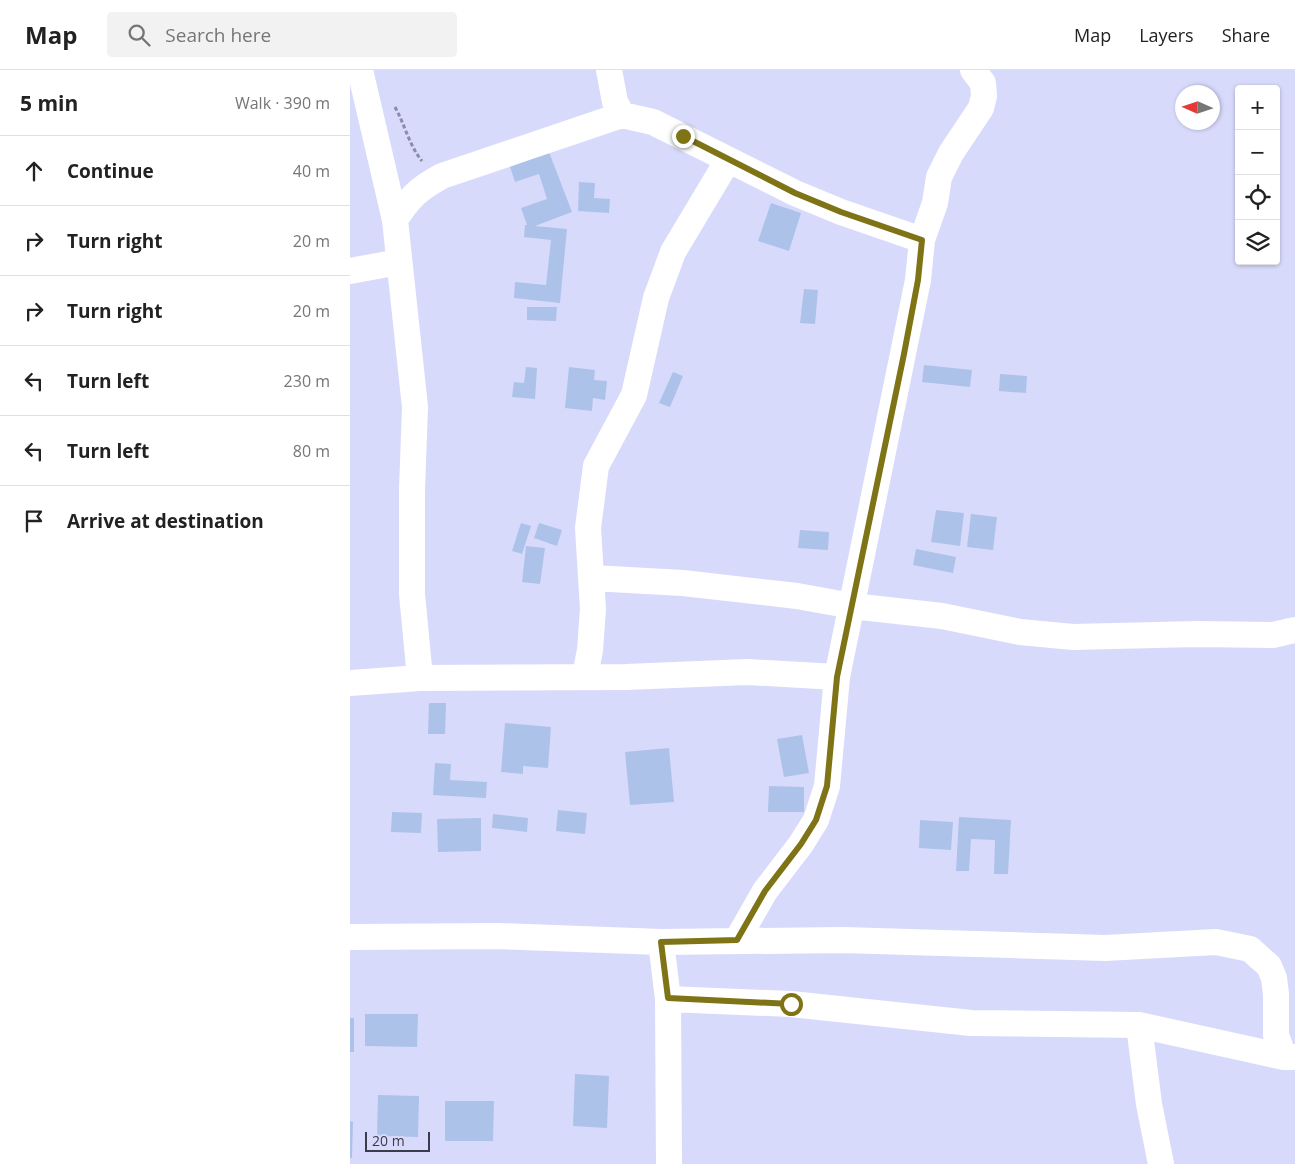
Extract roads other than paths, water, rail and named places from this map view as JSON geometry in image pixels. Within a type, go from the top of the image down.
[{"type":"street","points":[[360,70],[395,220],[415,407],[412,490],[412,594],[420,678]]},
{"type":"street","points":[[610,70],[615,102],[622,115]]},
{"type":"street","points":[[737,940],[765,891],[801,844],[816,820],[827,786],[837,677],[915,299],[922,240],[935,203],[939,177],[981,108],[984,96],[983,83],[973,70]]},
{"type":"street","points":[[395,220],[408,200],[421,188],[442,176],[622,115],[653,122],[795,193],[841,212],[922,240]]},
{"type":"street","points":[[585,676],[590,650],[592,578],[588,528],[596,466],[634,395],[656,298],[673,252],[728,160]]},
{"type":"street","points":[[350,271],[400,262]]},
{"type":"street","points":[[592,578],[684,583],[797,596],[852,606],[942,616],[1020,632],[1072,637],[1197,634],[1288,635]]},
{"type":"street","points":[[350,683],[420,678],[626,677],[747,672],[837,677]]},
{"type":"street","points":[[350,937],[498,936],[661,942],[737,940],[1105,948],[1166,943],[1216,942],[1235,944],[1250,949],[1269,966],[1274,978],[1276,1036],[1289,1057]]},
{"type":"street","points":[[661,942],[668,998],[669,1164]]},
{"type":"street","points":[[668,998],[791,1004],[971,1023],[1139,1025],[1289,1057]]},
{"type":"street","points":[[1139,1025],[1148,1104],[1161,1164]]}]
